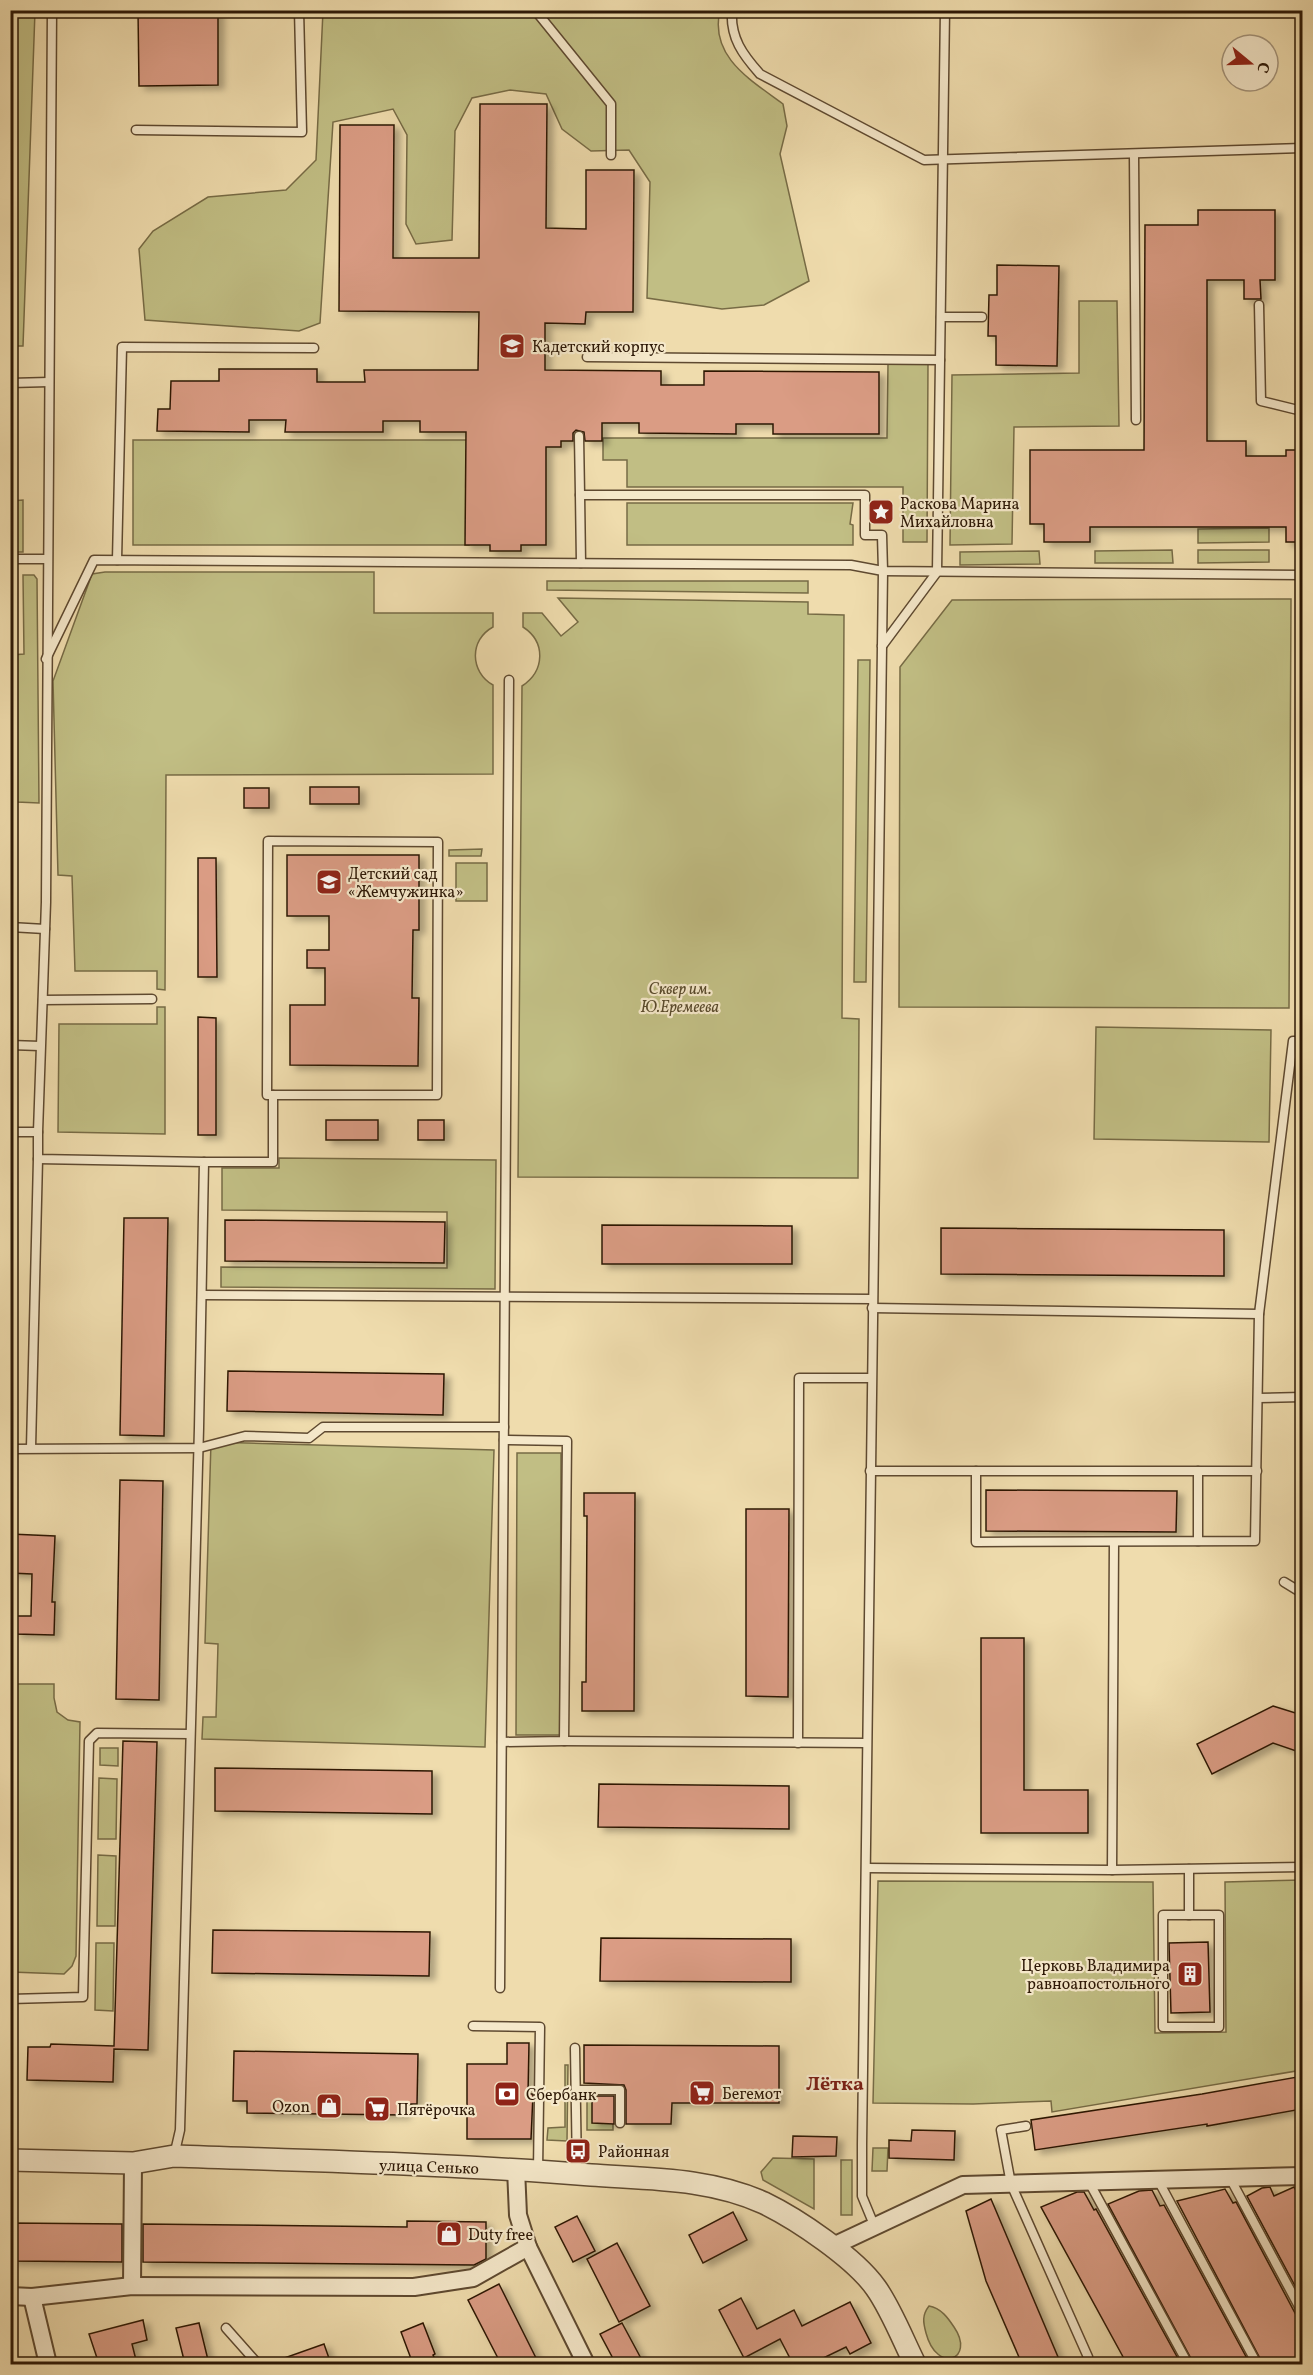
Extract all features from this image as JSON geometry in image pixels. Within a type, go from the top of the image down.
[{"type":"street","name":"улица Сенько","points":[[10,2160],[133,2163],[174,2156],[516,2169],[659,2178],[724,2189],[764,2204],[831,2247],[876,2288],[915,2364]]},
{"type":"street","points":[[132,2286],[133,2163]]},
{"type":"street","points":[[516,2169],[518,2215],[528,2247],[586,2364]]},
{"type":"street","points":[[831,2247],[963,2185],[1302,2176]]},
{"type":"street","points":[[10,2296],[32,2297],[132,2286],[414,2287],[473,2278],[528,2247]]},
{"type":"street","points":[[32,2297],[48,2364]]},
{"type":"lane","points":[[32,1449],[40,1046],[45,929],[52,10]]},
{"type":"lane","points":[[136,130],[302,132],[298,10]]},
{"type":"lane","points":[[536,10],[611,104],[611,155]]},
{"type":"lane","points":[[732,10],[731,23],[741,52],[760,74],[924,160],[1302,148]]},
{"type":"lane","points":[[882,646],[937,572],[945,10]]},
{"type":"lane","points":[[1134,154],[1136,420]]},
{"type":"lane","points":[[1259,305],[1261,401],[1302,411]]},
{"type":"lane","points":[[941,317],[982,317]]},
{"type":"lane","points":[[117,560],[122,347],[314,348]]},
{"type":"lane","points":[[587,357],[940,360]]},
{"type":"lane","points":[[10,383],[49,382]]},
{"type":"lane","points":[[579,436],[581,563]]},
{"type":"lane","points":[[580,495],[865,495],[865,536],[882,535],[862,2196],[874,2225]]},
{"type":"lane","points":[[10,559],[47,559]]},
{"type":"lane","points":[[46,659],[94,560],[851,565],[883,572],[1302,575]]},
{"type":"lane","points":[[500,1988],[509,680]]},
{"type":"lane","points":[[268,841],[438,842],[437,1095],[273,1095],[267,1095],[268,841]]},
{"type":"lane","points":[[10,927],[45,929]]},
{"type":"lane","points":[[43,1000],[152,999]]},
{"type":"lane","points":[[976,1472],[976,1542],[1255,1541],[1259,1314],[1293,1041],[1302,1041]]},
{"type":"lane","points":[[10,1045],[40,1046]]},
{"type":"lane","points":[[38,1160],[273,1162],[273,1095]]},
{"type":"lane","points":[[10,1132],[38,1132]]},
{"type":"lane","points":[[174,2156],[180,2130],[204,1162]]},
{"type":"lane","points":[[202,1295],[506,1297],[1259,1314]]},
{"type":"lane","points":[[798,1743],[799,1378],[871,1378]]},
{"type":"lane","points":[[1258,1398],[1302,1397]]},
{"type":"lane","points":[[10,1449],[198,1448],[245,1436],[309,1438],[323,1427],[504,1427]]},
{"type":"lane","points":[[504,1440],[567,1440],[564,1741]]},
{"type":"lane","points":[[1198,1471],[1198,1542]]},
{"type":"lane","points":[[870,1472],[1257,1471]]},
{"type":"lane","points":[[1112,1870],[1114,1542]]},
{"type":"lane","points":[[1284,1582],[1302,1593]]},
{"type":"lane","points":[[10,1999],[83,1996],[89,1741],[97,1733],[190,1734]]},
{"type":"lane","points":[[502,1742],[866,1743]]},
{"type":"lane","points":[[867,1868],[1112,1870],[1302,1868]]},
{"type":"lane","points":[[1189,1869],[1189,1915]]},
{"type":"lane","points":[[1163,1915],[1189,1915],[1219,1915],[1219,2027],[1163,2027],[1163,1915]]},
{"type":"lane","points":[[473,2026],[540,2027],[538,2171]]},
{"type":"lane","points":[[575,2048],[577,2174]]},
{"type":"lane","points":[[576,2090],[620,2090],[620,2123]]},
{"type":"lane","points":[[1026,2126],[1001,2130],[1011,2184],[1088,2357]]},
{"type":"lane","points":[[1230,2178],[1302,2312]]},
{"type":"lane","points":[[1158,2180],[1257,2364]]},
{"type":"lane","points":[[1089,2182],[1188,2364]]},
{"type":"lane","points":[[226,2328],[258,2364]]},
{"type":"green space","points":[[720,10],[718,27],[721,41],[735,66],[783,104],[787,126],[780,154],[809,281],[764,305],[722,309],[647,298],[650,182],[629,150],[591,151],[562,129],[546,94],[510,90],[472,98],[455,131],[452,240],[416,244],[406,224],[407,135],[393,109],[333,122],[320,323],[299,331],[145,320],[139,249],[153,231],[208,197],[286,190],[316,160],[323,11]]},
{"type":"green space","points":[[10,11],[35,11],[23,346],[10,346]]},
{"type":"green space","points":[[1079,301],[1117,301],[1119,426],[1014,427],[1012,544],[950,545],[952,375],[1079,373]]},
{"type":"green space","points":[[888,364],[928,364],[927,542],[903,542],[903,487],[627,487],[627,460],[603,460],[603,438],[887,438]]},
{"type":"green space","points":[[133,440],[469,440],[469,545],[133,545]]},
{"type":"green space","points":[[23,500],[23,552],[11,552],[11,501]]},
{"type":"green space","points":[[627,503],[853,503],[850,524],[853,525],[853,545],[627,545]]},
{"type":"green space","points":[[1269,528],[1269,542],[1198,543],[1198,529]]},
{"type":"green space","points":[[1172,550],[1173,563],[1095,563],[1095,551]]},
{"type":"green space","points":[[1198,550],[1269,550],[1269,562],[1198,563]]},
{"type":"green space","points":[[1039,551],[1040,564],[960,565],[960,552]]},
{"type":"green space","points":[[105,572],[374,572],[374,613],[493,613],[493,627],[480,640],[475,656],[480,672],[493,685],[493,774],[166,775],[165,990],[157,989],[157,971],[75,971],[72,876],[58,875],[53,681],[92,574]]},
{"type":"green space","points":[[23,575],[34,575],[37,579],[39,803],[17,802],[16,758],[11,757],[11,655],[24,654]]},
{"type":"green space","points":[[547,581],[808,581],[808,593],[547,590]]},
{"type":"green space","name":"Сквер им. Ю.Еремеева","points":[[558,598],[808,602],[808,614],[844,615],[842,1018],[859,1019],[858,1178],[518,1177],[522,686],[535,673],[540,656],[536,640],[523,627],[523,613],[542,613],[561,636],[578,622]]},
{"type":"green space","points":[[1291,599],[1289,1008],[899,1007],[900,667],[952,600]]},
{"type":"green space","points":[[858,660],[870,660],[866,982],[854,982]]},
{"type":"green space","points":[[482,849],[481,856],[449,856],[449,850]]},
{"type":"green space","points":[[456,863],[487,863],[487,901],[456,901]]},
{"type":"green space","points":[[157,1007],[165,1007],[165,1134],[58,1132],[59,1024],[157,1024]]},
{"type":"green space","points":[[1096,1027],[1271,1030],[1269,1142],[1094,1139]]},
{"type":"green space","points":[[279,1158],[496,1160],[495,1289],[221,1287],[221,1267],[447,1268],[447,1212],[222,1210],[222,1168],[279,1168]]},
{"type":"green space","points":[[211,1442],[494,1450],[485,1747],[202,1739],[203,1717],[216,1717],[218,1644],[205,1643]]},
{"type":"green space","points":[[517,1453],[561,1453],[560,1735],[516,1735]]},
{"type":"green space","points":[[11,1684],[54,1684],[57,1712],[68,1720],[80,1722],[76,1956],[72,1966],[64,1974],[11,1972]]},
{"type":"green space","points":[[100,1748],[118,1748],[118,1766],[100,1765]]},
{"type":"green space","points":[[99,1778],[117,1779],[116,1839],[98,1839]]},
{"type":"green space","points":[[98,1855],[116,1856],[115,1926],[97,1926]]},
{"type":"green space","points":[[1302,1880],[1302,2070],[1052,2112],[1051,2101],[973,2104],[873,2103],[878,1881],[1153,1882],[1155,2033],[1226,2032],[1225,1882]]},
{"type":"green space","points":[[96,1943],[114,1943],[113,2011],[95,2010]]},
{"type":"green space","points":[[565,2065],[568,2065],[567,2141],[547,2140],[548,2128],[565,2127]]},
{"type":"green space","points":[[587,2098],[613,2098],[613,2130],[587,2130]]},
{"type":"green space","points":[[873,2148],[888,2148],[887,2171],[872,2171]]},
{"type":"green space","points":[[773,2158],[814,2159],[814,2209],[763,2180],[761,2172]]},
{"type":"green space","points":[[841,2160],[852,2160],[852,2215],[841,2215]]},
{"type":"green space","points":[[929,2306],[944,2314],[960,2338],[958,2354],[952,2358],[945,2358],[938,2354],[931,2346],[924,2322],[925,2312]]},
{"type":"building","points":[[138,10],[218,10],[218,85],[139,86]]},
{"type":"building","name":"Кадетский корпус","points":[[480,104],[547,104],[546,228],[586,229],[586,170],[634,170],[633,312],[586,312],[585,324],[545,323],[545,370],[661,371],[661,385],[704,385],[704,371],[879,372],[879,434],[773,434],[773,424],[736,424],[736,434],[639,433],[639,423],[602,423],[602,441],[585,441],[584,432],[576,430],[573,433],[573,441],[561,441],[561,447],[546,447],[546,545],[521,545],[521,551],[490,551],[490,545],[465,545],[466,432],[420,432],[420,421],[383,421],[383,432],[285,432],[286,420],[249,420],[249,432],[157,431],[158,409],[170,409],[171,381],[219,381],[219,369],[317,369],[317,382],[365,382],[364,370],[478,370],[479,312],[339,311],[340,125],[394,125],[393,258],[479,258]]},
{"type":"building","points":[[1198,210],[1275,210],[1275,280],[1260,280],[1261,299],[1244,299],[1244,280],[1207,280],[1207,441],[1246,441],[1246,456],[1286,456],[1286,450],[1302,450],[1302,542],[1286,542],[1286,527],[1090,527],[1090,542],[1044,542],[1044,524],[1030,524],[1030,450],[1144,450],[1145,225],[1198,225]]},
{"type":"building","points":[[997,265],[1059,266],[1057,366],[996,365],[996,336],[988,336],[989,295],[997,295]]},
{"type":"building","points":[[310,787],[359,787],[359,804],[310,804]]},
{"type":"building","points":[[244,788],[269,788],[269,808],[244,808]]},
{"type":"building","points":[[287,855],[419,855],[419,930],[413,930],[412,998],[419,998],[418,1066],[290,1065],[290,1005],[325,1005],[325,968],[307,968],[307,950],[329,950],[329,916],[287,916]]},
{"type":"building","points":[[198,858],[216,858],[217,977],[198,977]]},
{"type":"building","points":[[198,1017],[216,1018],[216,1135],[198,1135]]},
{"type":"building","points":[[326,1120],[378,1120],[378,1140],[326,1140]]},
{"type":"building","points":[[418,1120],[444,1120],[444,1140],[418,1140]]},
{"type":"building","points":[[124,1218],[168,1218],[164,1436],[120,1435]]},
{"type":"building","points":[[225,1220],[445,1222],[444,1263],[225,1261]]},
{"type":"building","points":[[602,1225],[792,1226],[792,1264],[602,1264]]},
{"type":"building","points":[[941,1228],[1224,1230],[1224,1276],[941,1274]]},
{"type":"building","points":[[228,1371],[444,1374],[443,1415],[227,1411]]},
{"type":"building","points":[[120,1480],[163,1481],[159,1700],[116,1699]]},
{"type":"building","points":[[986,1490],[1177,1491],[1176,1532],[986,1531]]},
{"type":"building","points":[[584,1493],[635,1493],[634,1711],[582,1711],[582,1682],[586,1682],[587,1516],[584,1516]]},
{"type":"building","points":[[746,1509],[789,1509],[788,1697],[746,1696]]},
{"type":"building","points":[[10,1534],[55,1536],[52,1602],[55,1602],[54,1635],[15,1634],[15,1616],[31,1616],[32,1574],[10,1573]]},
{"type":"building","points":[[981,1638],[1024,1638],[1024,1790],[1088,1790],[1088,1833],[981,1833]]},
{"type":"building","points":[[1273,1706],[1302,1715],[1302,1753],[1273,1743],[1212,1774],[1197,1744]]},
{"type":"building","points":[[123,1741],[157,1742],[148,2050],[114,2049],[113,2082],[27,2080],[28,2047],[50,2047],[51,2044],[114,2046]]},
{"type":"building","points":[[215,1768],[432,1771],[432,1814],[215,1811]]},
{"type":"building","points":[[599,1784],[789,1786],[789,1829],[598,1827]]},
{"type":"building","points":[[213,1930],[430,1932],[429,1976],[212,1973]]},
{"type":"building","points":[[601,1938],[791,1939],[791,1982],[600,1981]]},
{"type":"building","name":"Церковь Владимира равноапостольного","points":[[1208,1942],[1210,2012],[1171,2013],[1169,1943]]},
{"type":"building","points":[[507,2043],[529,2043],[528,2094],[533,2094],[531,2139],[467,2139],[467,2064],[507,2064]]},
{"type":"building","name":"Бегемот","points":[[584,2045],[779,2046],[779,2103],[672,2103],[671,2124],[626,2124],[624,2085],[584,2083]]},
{"type":"building","points":[[234,2051],[418,2054],[417,2104],[404,2104],[404,2115],[247,2113],[247,2101],[233,2101]]},
{"type":"building","points":[[1297,2077],[1302,2109],[1207,2126],[1207,2124],[1035,2150],[1031,2120]]},
{"type":"building","points":[[592,2096],[614,2096],[614,2124],[592,2123]]},
{"type":"building","points":[[912,2130],[955,2131],[954,2160],[889,2158],[889,2140],[911,2141]]},
{"type":"building","points":[[793,2136],[837,2137],[836,2156],[792,2157]]},
{"type":"building","points":[[1270,2187],[1274,2196],[1294,2187],[1302,2202],[1302,2299],[1247,2196],[1262,2188]]},
{"type":"building","points":[[1225,2189],[1233,2203],[1236,2202],[1296,2315],[1302,2318],[1302,2364],[1263,2364],[1177,2201]]},
{"type":"building","points":[[1152,2190],[1160,2206],[1164,2205],[1250,2364],[1194,2364],[1108,2204],[1139,2191]]},
{"type":"building","points":[[1077,2192],[1084,2192],[1094,2210],[1096,2209],[1181,2364],[1127,2364],[1041,2207]]},
{"type":"building","points":[[991,2199],[1061,2364],[1022,2364],[986,2281],[966,2211]]},
{"type":"building","points":[[733,2212],[747,2240],[703,2263],[689,2235]]},
{"type":"building","points":[[577,2216],[595,2251],[573,2262],[555,2227]]},
{"type":"building","points":[[407,2221],[486,2222],[486,2259],[474,2265],[143,2262],[143,2224],[407,2227]]},
{"type":"building","points":[[10,2223],[122,2224],[122,2262],[10,2261]]},
{"type":"building","points":[[617,2243],[650,2306],[619,2322],[587,2259]]},
{"type":"building","points":[[499,2284],[539,2364],[501,2364],[468,2300]]},
{"type":"building","points":[[741,2298],[757,2329],[794,2310],[802,2326],[850,2302],[871,2343],[850,2354],[846,2347],[811,2364],[793,2364],[780,2339],[744,2358],[719,2310]]},
{"type":"building","points":[[143,2320],[147,2340],[132,2344],[137,2364],[99,2364],[89,2334]]},
{"type":"building","points":[[199,2323],[209,2364],[185,2364],[176,2328]]},
{"type":"building","points":[[423,2323],[437,2364],[413,2364],[401,2332]]},
{"type":"building","points":[[622,2323],[644,2364],[616,2364],[600,2334]]},
{"type":"building","points":[[324,2344],[331,2364],[273,2364],[273,2362]]},
{"type":"place","name":"Кадетский корпус","points":[[512,346]]},
{"type":"place","name":"Раскова Марина Михайловна","points":[[881,512]]},
{"type":"place","name":"Детский сад «Жемчужинка»","points":[[329,882]]},
{"type":"place","name":"Церковь Владимира равноапостольного","points":[[1190,1974]]},
{"type":"place","name":"Бегемот","points":[[702,2093]]},
{"type":"place","name":"Сбербанк","points":[[507,2094]]},
{"type":"place","name":"Ozon","points":[[329,2106]]},
{"type":"place","name":"Пятёрочка","points":[[377,2109]]},
{"type":"place","name":"Районная","points":[[578,2151]]},
{"type":"place","name":"Duty free","points":[[449,2234]]},
{"type":"district","name":"Лётка","points":[[835,2083]]}]
